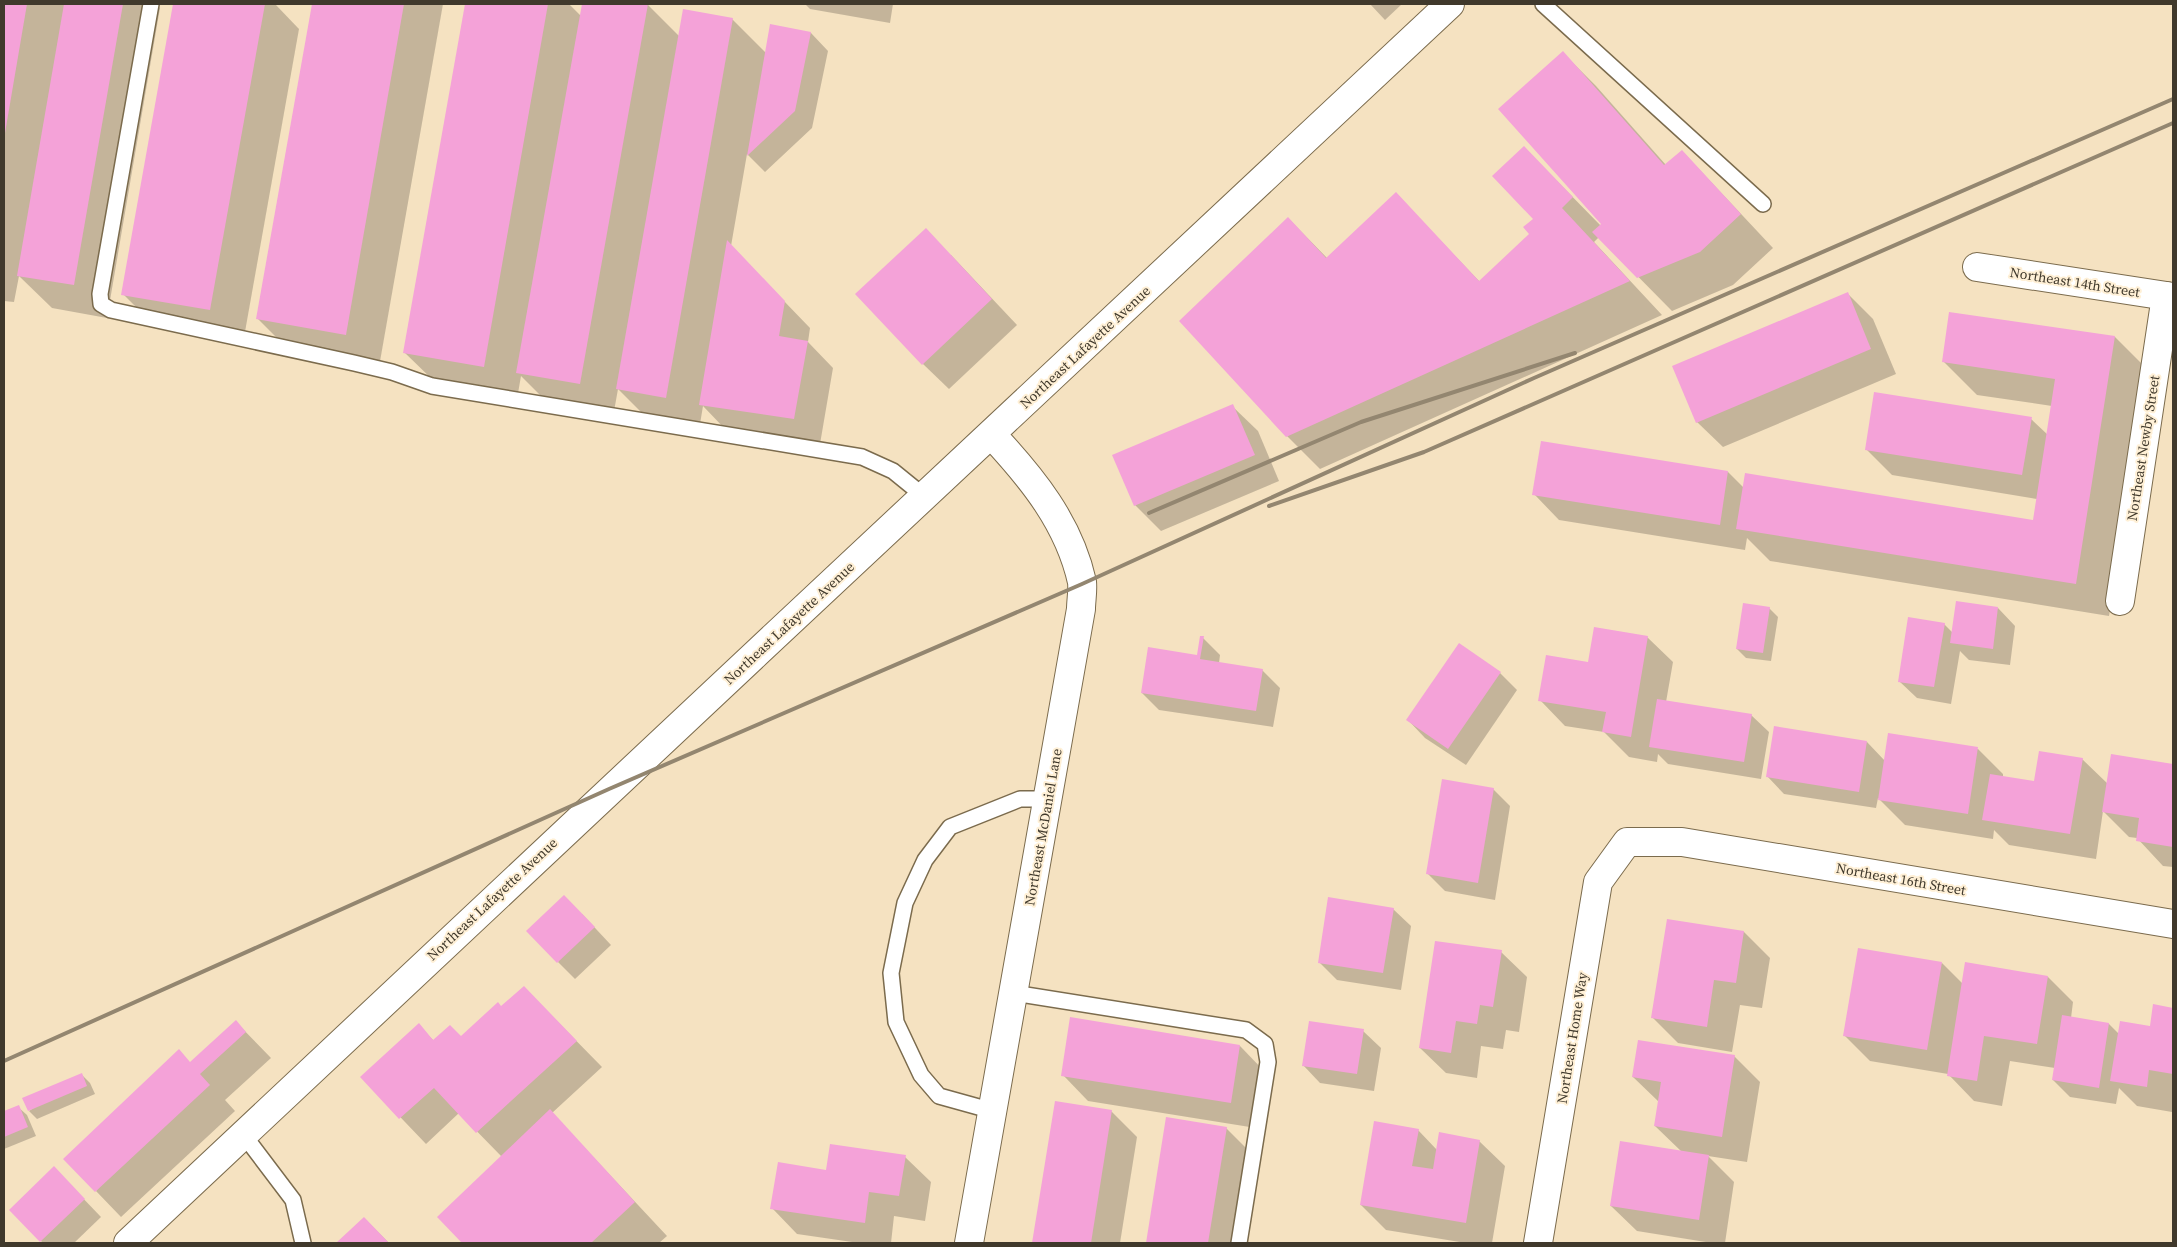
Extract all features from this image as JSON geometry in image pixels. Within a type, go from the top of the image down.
[{"type":"street","name":"Northeast Lafayette Avenue","points":[[128,1243],[610,789],[992,435],[1450,4]]},
{"type":"street","name":"Northeast 14th Street","points":[[1977,268],[2169,297]]},
{"type":"street","name":"Northeast Newby Street","points":[[2120,601],[2169,297]]},
{"type":"street","name":"Northeast McDaniel Lane","points":[[969,1243],[1081,609],[1082,584],[1068,538],[1050,505],[1024,470],[992,435]]},
{"type":"street","name":"Northeast 16th Street","points":[[1627,842],[1682,842],[2173,924]]},
{"type":"street","name":"Northeast Home Way","points":[[1538,1243],[1598,882],[1627,842]]},
{"type":"lane","points":[[151,4],[100,294],[101,304],[111,310],[392,372],[432,386],[862,457],[892,471],[925,497]]},
{"type":"lane","points":[[1543,4],[1763,204]]},
{"type":"lane","points":[[992,1111],[939,1096],[921,1076],[896,1022],[891,973],[905,903],[925,860],[950,827],[1020,799],[1048,799]]},
{"type":"lane","points":[[1014,993],[1246,1030],[1266,1044],[1268,1062],[1239,1243]]},
{"type":"lane","points":[[244,1134],[293,1200],[303,1243]]},
{"type":"building","points":[[4,4],[27,4],[5,133],[4,133]]},
{"type":"building","points":[[64,4],[123,4],[74,285],[17,276]]},
{"type":"building","points":[[173,4],[265,4],[210,310],[121,295]]},
{"type":"building","points":[[312,4],[404,4],[346,335],[256,319]]},
{"type":"building","points":[[465,4],[548,4],[484,367],[403,353]]},
{"type":"building","points":[[582,4],[648,4],[580,384],[516,373]]},
{"type":"building","points":[[683,9],[733,18],[666,398],[616,389]]},
{"type":"building","points":[[770,24],[811,32],[795,111],[747,156]]},
{"type":"building","points":[[1563,51],[1664,165],[1682,150],[1741,214],[1700,252],[1637,278],[1592,232],[1601,224],[1498,109]]},
{"type":"building","points":[[1524,146],[1573,197],[1562,208],[1630,281],[1286,437],[1179,321],[1288,217],[1326,258],[1396,192],[1479,281],[1529,234],[1523,227],[1533,219],[1492,176]]},
{"type":"building","points":[[926,228],[992,299],[922,365],[855,294]]},
{"type":"building","points":[[727,240],[785,301],[779,336],[808,341],[794,419],[699,405]]},
{"type":"building","points":[[1848,292],[1871,349],[1696,423],[1672,366]]},
{"type":"building","points":[[1949,312],[2115,336],[2076,584],[1736,529],[1745,473],[2033,520],[2055,379],[1942,362]]},
{"type":"building","points":[[1874,392],[2032,417],[2022,475],[1865,450]]},
{"type":"building","points":[[1233,404],[1255,455],[1134,506],[1112,455]]},
{"type":"building","points":[[1541,441],[1728,471],[1720,525],[1532,495]]},
{"type":"building","points":[[1956,601],[1998,607],[1993,649],[1950,643]]},
{"type":"building","points":[[1743,603],[1770,607],[1763,653],[1736,649]]},
{"type":"building","points":[[1908,617],[1945,623],[1934,687],[1898,682]]},
{"type":"building","points":[[1594,627],[1648,636],[1631,737],[1602,732],[1606,712],[1538,701],[1546,655],[1588,662]]},
{"type":"building","points":[[1200,636],[1204,636],[1200,659],[1263,669],[1256,711],[1141,693],[1148,647],[1197,655]]},
{"type":"building","points":[[1459,643],[1501,672],[1448,749],[1406,720]]},
{"type":"building","points":[[1657,699],[1752,714],[1744,762],[1649,747]]},
{"type":"building","points":[[1774,726],[1867,741],[1859,792],[1766,777]]},
{"type":"building","points":[[1888,733],[1978,747],[1968,814],[1878,800]]},
{"type":"building","points":[[2039,751],[2083,758],[2070,834],[1982,820],[1990,774],[2034,781]]},
{"type":"building","points":[[2111,754],[2173,764],[2173,847],[2136,841],[2139,818],[2102,812]]},
{"type":"building","points":[[1442,779],[1494,788],[1478,883],[1426,874]]},
{"type":"building","points":[[564,895],[595,927],[557,963],[526,931]]},
{"type":"building","points":[[1328,897],[1394,908],[1383,973],[1318,963]]},
{"type":"building","points":[[1667,919],[1744,931],[1736,983],[1714,980],[1707,1027],[1651,1018]]},
{"type":"building","points":[[1435,941],[1502,950],[1493,1007],[1480,1005],[1477,1024],[1456,1021],[1451,1053],[1419,1048]]},
{"type":"building","points":[[1858,948],[1942,962],[1927,1050],[1843,1036]]},
{"type":"building","points":[[1965,962],[2048,976],[2037,1044],[1984,1036],[1977,1081],[1947,1076]]},
{"type":"building","points":[[524,986],[577,1041],[476,1133],[434,1088],[399,1119],[360,1077],[419,1023],[433,1040],[450,1025],[461,1036],[498,1002],[501,1006]]},
{"type":"building","points":[[2153,1004],[2173,1008],[2173,1074],[2149,1070],[2147,1087],[2110,1081],[2120,1021],[2150,1026]]},
{"type":"building","points":[[2062,1015],[2109,1023],[2099,1088],[2052,1080]]},
{"type":"building","points":[[1070,1017],[1240,1045],[1231,1103],[1061,1076]]},
{"type":"building","points":[[236,1020],[246,1032],[200,1074],[210,1085],[95,1192],[63,1159],[179,1049],[190,1062]]},
{"type":"building","points":[[1309,1021],[1364,1029],[1357,1074],[1302,1066]]},
{"type":"building","points":[[1638,1040],[1735,1055],[1722,1137],[1654,1126],[1661,1082],[1632,1077]]},
{"type":"building","points":[[82,1073],[87,1086],[28,1111],[22,1098]]},
{"type":"building","points":[[1055,1101],[1112,1110],[1091,1243],[1032,1243]]},
{"type":"building","points":[[19,1105],[28,1127],[4,1137],[4,1111]]},
{"type":"building","points":[[550,1109],[635,1202],[591,1243],[462,1243],[437,1217]]},
{"type":"building","points":[[1166,1117],[1227,1127],[1208,1243],[1146,1243]]},
{"type":"building","points":[[1374,1121],[1419,1129],[1412,1166],[1433,1169],[1439,1132],[1480,1140],[1466,1223],[1360,1205]]},
{"type":"building","points":[[1620,1141],[1709,1155],[1699,1220],[1610,1206]]},
{"type":"building","points":[[830,1144],[906,1155],[899,1196],[869,1192],[865,1223],[770,1209],[778,1162],[826,1170]]},
{"type":"building","points":[[54,1166],[85,1199],[40,1242],[9,1210]]},
{"type":"building","points":[[364,1217],[389,1243],[336,1243]]},
{"type":"railway","points":[[4,1061],[609,789],[1082,584],[1534,378],[2173,99]]},
{"type":"railway","points":[[1269,506],[1424,452],[2173,123]]},
{"type":"railway","points":[[1149,513],[1361,422],[1575,353]]}]
